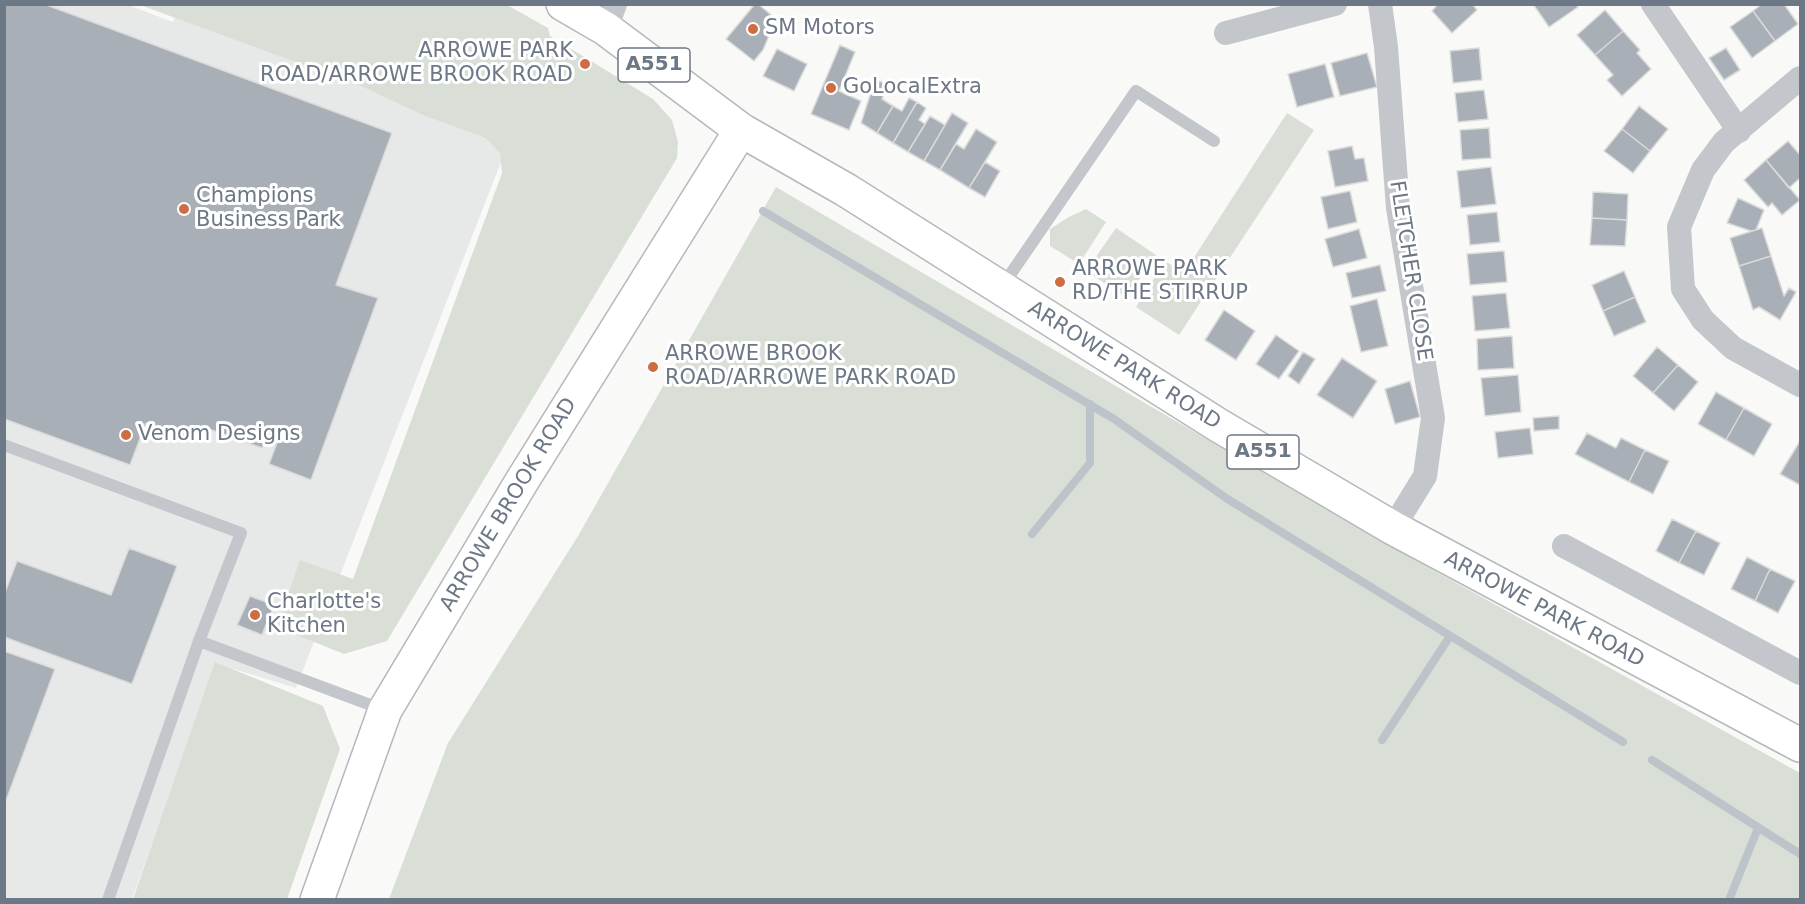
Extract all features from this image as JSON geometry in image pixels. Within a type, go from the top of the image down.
[{"type":"main road","name":"ARROWE PARK ROAD","points":[[563,4],[610,17],[741,130],[846,190],[1218,425],[1393,528],[1800,746]]},
{"type":"main road","name":"ARROWE BROOK ROAD","points":[[317,900],[385,710],[522,481],[741,130]]},
{"type":"street","points":[[1226,33],[1335,4]]},
{"type":"street","name":"FLETCHER CLOSE","points":[[1380,4],[1386,47],[1398,207],[1433,418],[1425,476],[1393,528]]},
{"type":"street","points":[[1653,4],[1739,130]]},
{"type":"street","points":[[1800,78],[1724,142],[1703,170],[1679,227],[1683,289],[1703,320],[1733,348],[1800,385]]},
{"type":"street","points":[[1564,546],[1800,673]]},
{"type":"lane","points":[[1001,289],[1136,91],[1214,141]]},
{"type":"lane","points":[[4,445],[241,533],[199,641],[108,900]]},
{"type":"lane","points":[[199,641],[385,710]]},
{"type":"shaded area","points":[[5,5],[128,5],[173,22],[180,5],[510,139],[296,688],[217,664],[132,899],[5,900]]},
{"type":"shaded area","points":[[140,5],[507,5],[548,28],[550,36],[653,99],[672,120],[678,142],[677,158],[387,641],[344,654],[277,627],[300,560],[353,579],[502,173],[500,153],[486,138],[423,115],[359,85]]},
{"type":"shaded area","points":[[1287,113],[1314,130],[1179,335],[1136,307],[1165,261],[1184,273]]},
{"type":"shaded area","points":[[776,187],[1384,543],[1800,773],[1800,899],[389,899],[448,743],[578,536]]},
{"type":"shaded area","points":[[1086,209],[1106,222],[1079,264],[1050,246],[1050,229]]},
{"type":"shaded area","points":[[1116,228],[1156,255],[1127,298],[1086,271]]},
{"type":"shaded area","points":[[215,662],[323,706],[340,749],[287,899],[133,899]]},
{"type":"building","name":"Champions Business Park","points":[[4,4],[44,4],[392,133],[336,285],[378,298],[311,480],[269,464],[278,440],[267,436],[262,448],[206,428],[200,443],[146,423],[130,465],[4,419]]},
{"type":"building","name":"SM Motors","points":[[755,4],[776,19],[763,50],[754,61],[726,39]]},
{"type":"building","points":[[1438,4],[1472,4],[1477,10],[1452,33],[1432,11]]},
{"type":"building","points":[[1533,4],[1576,4],[1578,7],[1549,27]]},
{"type":"building","points":[[1762,4],[1784,4],[1798,24],[1775,41],[1753,11]]},
{"type":"building","points":[[1605,10],[1623,31],[1595,55],[1577,35]]},
{"type":"building","points":[[1753,11],[1775,41],[1752,58],[1730,27]]},
{"type":"building","points":[[1623,31],[1640,50],[1637,53],[1651,69],[1622,96],[1607,80],[1613,75],[1595,55]]},
{"type":"building","name":"GoLocalExtra","points":[[840,45],[855,52],[839,91],[861,101],[849,130],[811,114]]},
{"type":"building","points":[[1479,48],[1482,80],[1453,83],[1450,51]]},
{"type":"building","points":[[1726,48],[1740,70],[1724,80],[1709,58]]},
{"type":"building","points":[[777,49],[807,64],[794,91],[763,76]]},
{"type":"building","points":[[1367,53],[1377,87],[1340,96],[1331,63]]},
{"type":"building","points":[[1325,64],[1334,97],[1297,107],[1288,74]]},
{"type":"building","points":[[875,80],[888,84],[882,99],[893,106],[877,133],[861,123]]},
{"type":"building","points":[[1484,90],[1488,119],[1458,122],[1455,93]]},
{"type":"building","points":[[909,98],[917,102],[893,143],[877,133],[893,106],[902,111]]},
{"type":"building","points":[[917,102],[926,108],[919,120],[925,124],[908,152],[893,143]]},
{"type":"building","points":[[1639,106],[1668,129],[1650,151],[1622,129]]},
{"type":"building","points":[[952,113],[968,123],[940,170],[924,161]]},
{"type":"building","points":[[930,116],[945,125],[924,161],[908,152]]},
{"type":"building","points":[[1489,128],[1491,158],[1462,160],[1460,130]]},
{"type":"building","points":[[976,129],[997,142],[969,188],[940,170],[956,144],[964,149]]},
{"type":"building","points":[[1622,129],[1650,151],[1633,173],[1604,151]]},
{"type":"building","points":[[1788,141],[1800,155],[1800,178],[1789,188],[1766,160]]},
{"type":"building","points":[[1352,146],[1355,159],[1364,158],[1368,181],[1335,187],[1328,151]]},
{"type":"building","points":[[1766,160],[1800,200],[1782,215],[1772,203],[1768,207],[1744,180]]},
{"type":"building","points":[[985,162],[1000,171],[985,197],[969,188]]},
{"type":"building","points":[[1491,167],[1496,204],[1461,208],[1457,171]]},
{"type":"building","points":[[1350,191],[1357,222],[1328,229],[1321,197]]},
{"type":"building","points":[[1593,192],[1628,194],[1627,220],[1592,218]]},
{"type":"building","points":[[1738,198],[1764,210],[1756,230],[1751,231],[1727,223]]},
{"type":"building","points":[[1497,212],[1500,242],[1470,245],[1467,215]]},
{"type":"building","points":[[1592,218],[1627,220],[1625,246],[1590,245]]},
{"type":"building","points":[[1762,228],[1771,256],[1739,266],[1730,238]]},
{"type":"building","points":[[1359,229],[1367,258],[1333,267],[1325,239]]},
{"type":"building","points":[[1504,251],[1507,282],[1470,285],[1467,254]]},
{"type":"building","points":[[1771,256],[1784,296],[1789,288],[1796,292],[1780,320],[1759,307],[1753,310],[1739,266]]},
{"type":"building","points":[[1380,265],[1386,291],[1352,298],[1346,273]]},
{"type":"building","points":[[1624,271],[1635,297],[1603,311],[1592,285]]},
{"type":"building","points":[[1506,293],[1510,328],[1475,331],[1472,296]]},
{"type":"building","points":[[1635,297],[1646,322],[1614,336],[1603,311]]},
{"type":"building","points":[[1377,299],[1388,346],[1361,352],[1350,306]]},
{"type":"building","points":[[1224,310],[1255,331],[1236,360],[1205,340]]},
{"type":"building","points":[[1276,335],[1299,351],[1279,379],[1256,364]]},
{"type":"building","points":[[1512,336],[1514,368],[1478,370],[1477,339]]},
{"type":"building","points":[[1657,347],[1678,365],[1653,393],[1633,376]]},
{"type":"building","points":[[1303,352],[1315,359],[1299,384],[1288,376]]},
{"type":"building","points":[[1342,358],[1377,381],[1353,418],[1317,395]]},
{"type":"building","points":[[1678,365],[1698,382],[1674,411],[1653,393]]},
{"type":"building","points":[[1518,375],[1521,412],[1485,416],[1481,378]]},
{"type":"building","points":[[1410,381],[1420,417],[1395,424],[1385,389]]},
{"type":"building","points":[[1716,392],[1744,408],[1726,440],[1698,424]]},
{"type":"building","points":[[1744,408],[1772,424],[1754,456],[1726,440]]},
{"type":"building","points":[[1559,416],[1559,429],[1534,431],[1533,418]]},
{"type":"building","points":[[1530,428],[1533,454],[1498,458],[1495,432]]},
{"type":"building","points":[[1587,433],[1616,448],[1621,438],[1645,450],[1629,482],[1575,454]]},
{"type":"building","points":[[1800,441],[1800,485],[1780,474]]},
{"type":"building","points":[[1645,450],[1669,461],[1653,494],[1629,482]]},
{"type":"building","points":[[1672,519],[1696,531],[1679,563],[1656,551]]},
{"type":"building","points":[[1696,531],[1720,543],[1704,575],[1679,563]]},
{"type":"building","points":[[129,548],[177,566],[132,684],[4,637],[4,595],[17,561],[111,595]]},
{"type":"building","points":[[1747,557],[1770,569],[1755,601],[1731,589]]},
{"type":"building","points":[[1770,569],[1795,581],[1778,613],[1755,601]]},
{"type":"building","name":"Charlotte's Kitchen","points":[[250,596],[274,605],[262,635],[237,625]]},
{"type":"building","points":[[4,651],[55,669],[4,806]]},
{"type":"waterway","points":[[763,211],[1114,419],[1226,498],[1623,742]]},
{"type":"waterway","points":[[1032,534],[1090,463],[1090,404]]},
{"type":"waterway","points":[[1382,740],[1450,636]]},
{"type":"waterway","points":[[1652,760],[1800,854]]},
{"type":"waterway","points":[[1729,900],[1758,828]]},
{"type":"place","name":"SM Motors","points":[[753,29]]},
{"type":"place","name":"ARROWE PARK ROAD/ARROWE BROOK ROAD","points":[[585,64]]},
{"type":"place","name":"GoLocalExtra","points":[[831,88]]},
{"type":"place","name":"Champions Business Park","points":[[184,209]]},
{"type":"place","name":"ARROWE PARK RD/THE STIRRUP","points":[[1060,282]]},
{"type":"place","name":"ARROWE BROOK ROAD/ARROWE PARK ROAD","points":[[653,367]]},
{"type":"place","name":"Venom Designs","points":[[126,435]]},
{"type":"place","name":"Charlotte's Kitchen","points":[[255,615]]}]
